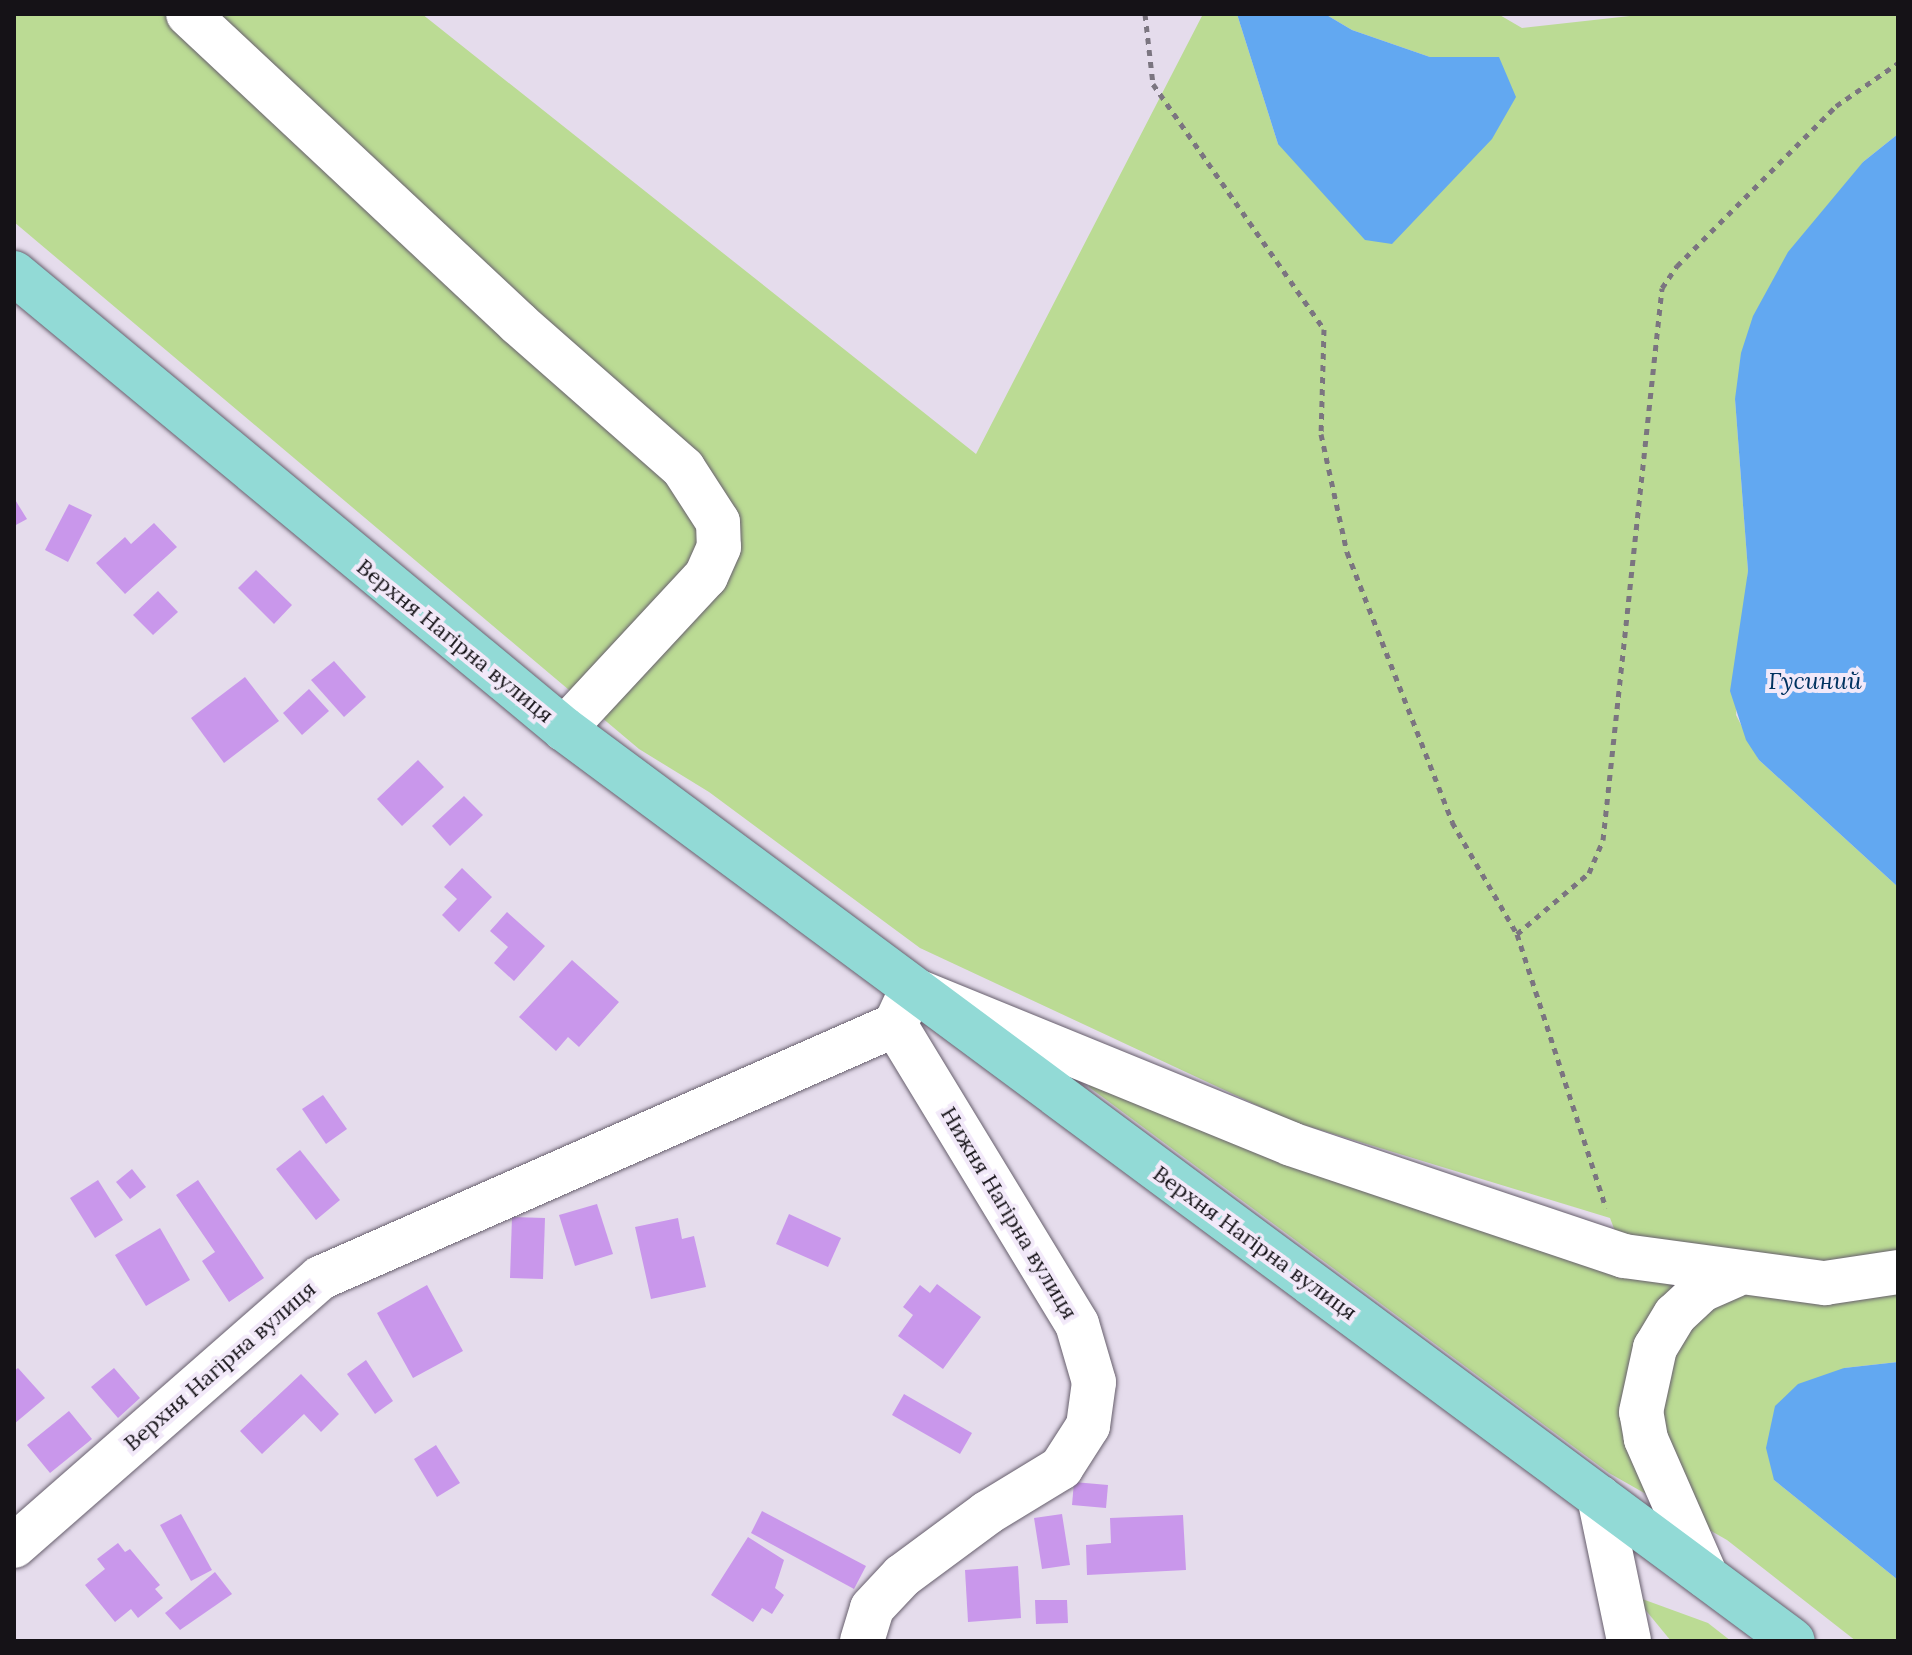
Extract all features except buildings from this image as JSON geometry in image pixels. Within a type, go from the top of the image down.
[{"type":"main road","name":"Верхня Нагірна вулиця","points":[[14,273],[903,1007],[1599,1497],[1793,1641]]},
{"type":"street","points":[[188,14],[518,323],[683,468],[718,522],[719,547],[706,576],[564,729]]},
{"type":"street","points":[[903,1007],[1291,1144],[1624,1256],[1735,1275],[1825,1283],[1898,1272]]},
{"type":"street","name":"Верхня Нагірна вулиця","points":[[14,1546],[320,1278],[903,1007]]},
{"type":"street","name":"Нижня Нагірна вулиця","points":[[862,1641],[872,1608],[902,1576],[987,1513],[1061,1468],[1088,1426],[1094,1382],[1077,1324],[903,1007]]},
{"type":"street","points":[[1706,1576],[1646,1439],[1641,1412],[1655,1348],[1675,1315],[1702,1290],[1735,1275]]},
{"type":"street","points":[[1599,1497],[1629,1641]]},
{"type":"path","points":[[1145,14],[1153,84],[1324,329],[1321,434],[1347,552],[1452,822],[1517,934],[1576,1129],[1624,1256]]},
{"type":"path","points":[[1517,934],[1589,873],[1603,840],[1662,288],[1677,266],[1836,106],[1898,63]]},
{"type":"green space","points":[[14,14],[422,14],[976,454],[1203,14],[1237,14],[1278,144],[1499,57],[1430,57],[1352,30],[1325,14],[1498,14],[1522,28],[1648,14],[1898,14],[1898,134],[1863,162],[1735,399],[1748,571],[1736,715],[1759,760],[1898,887],[1898,1362],[1844,1368],[1774,1480],[1898,1580],[1898,1641],[1856,1641],[1727,1540],[1609,1473],[1089,1087],[1093,1074],[1624,1255],[1610,1218],[1291,1121],[920,948],[709,792],[639,749],[14,222]]},
{"type":"green space","points":[[1634,1596],[1708,1623],[1731,1641],[1671,1641]]},
{"type":"water","points":[[1237,14],[1325,14],[1352,30],[1430,57],[1499,57],[1516,97],[1492,139],[1392,244],[1365,240],[1278,144]]},
{"type":"water","name":"Гусиний","points":[[1898,134],[1898,887],[1759,760],[1746,740],[1730,691],[1748,571],[1735,399],[1741,353],[1753,316],[1788,252],[1863,162]]},
{"type":"water","points":[[1898,1362],[1898,1580],[1774,1480],[1766,1448],[1775,1406],[1798,1384],[1844,1368]]}]
